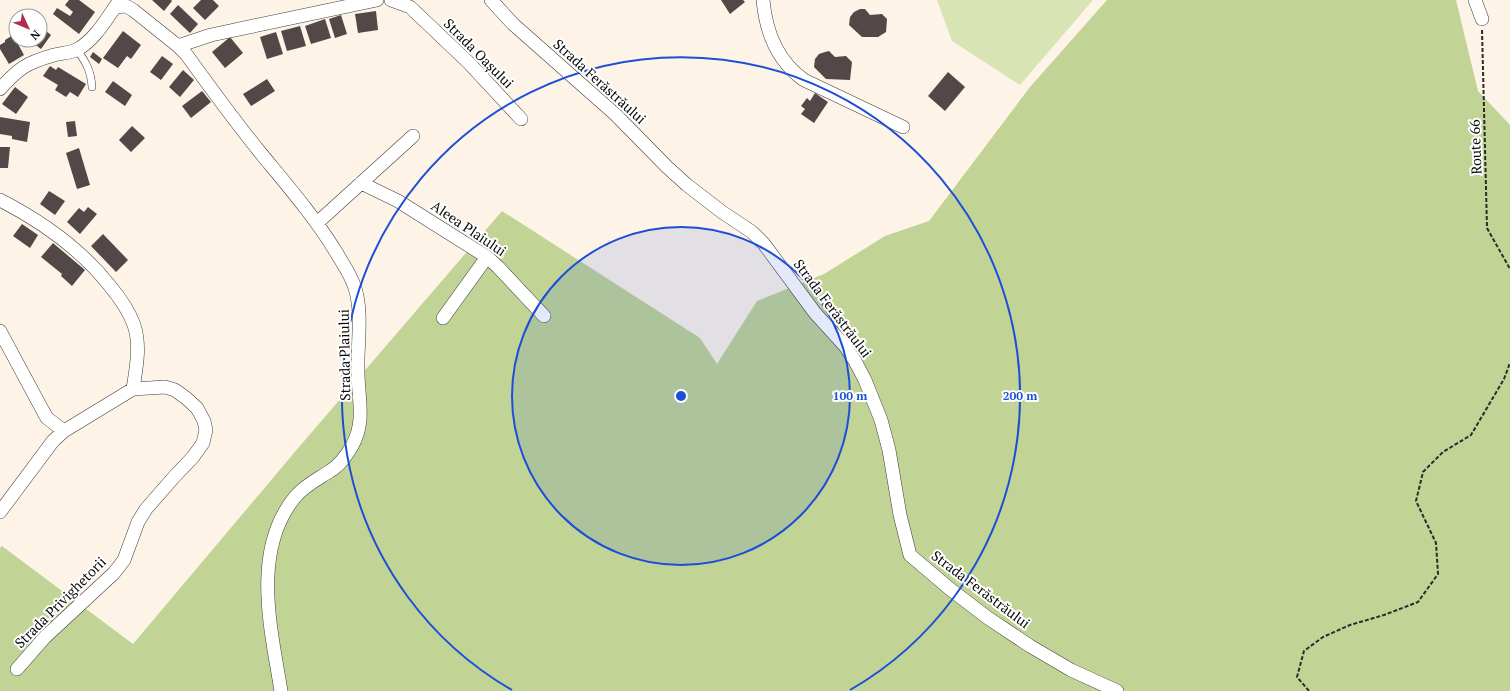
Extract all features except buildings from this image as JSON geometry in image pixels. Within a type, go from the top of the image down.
[{"type":"street","points":[[178,46],[211,36],[377,0]]},
{"type":"street","name":"Strada Oașului","points":[[391,0],[410,7],[469,63],[522,119]]},
{"type":"street","name":"Strada Ferăstrăului","points":[[491,0],[513,24],[616,115],[667,167],[687,185],[722,212],[752,232],[764,244],[815,313],[845,346],[865,380],[881,420],[900,515],[910,555],[977,610],[1030,646],[1071,670],[1117,691]]},
{"type":"street","points":[[763,0],[764,13],[775,48],[784,63],[793,72],[804,80],[903,126]]},
{"type":"street","points":[[1475,0],[1482,19]]},
{"type":"street","points":[[0,89],[20,68],[27,64],[77,50],[87,42],[114,2]]},
{"type":"street","name":"Strada Plaiului","points":[[114,2],[133,10],[186,54],[242,130],[317,222],[349,272],[358,299],[360,310],[357,353],[358,391],[361,411],[358,433],[346,455],[335,468],[314,480],[302,489],[294,498],[282,516],[274,538],[269,563],[267,586],[272,634],[281,691]]},
{"type":"street","points":[[317,222],[413,136]]},
{"type":"street","name":"Aleea Plaiului","points":[[361,183],[403,204],[487,257],[544,316]]},
{"type":"street","points":[[0,200],[25,213],[79,252],[100,273],[119,296],[134,326],[138,344],[133,389]]},
{"type":"street","points":[[443,318],[487,257]]},
{"type":"street","points":[[0,331],[42,411],[47,418],[64,431]]},
{"type":"street","name":"Strada Privighetorii","points":[[0,512],[53,441],[64,431],[133,389],[165,387],[175,390],[197,408],[204,421],[206,430],[203,443],[193,458],[146,509],[138,522],[124,560],[114,572],[45,637],[17,670]]},
{"type":"lane","points":[[77,50],[90,70],[92,87]]},
{"type":"path","name":"Route 66","points":[[1482,19],[1487,228],[1510,269]]},
{"type":"path","points":[[1309,691],[1297,677],[1304,651],[1323,637],[1350,625],[1384,615],[1418,602],[1438,574],[1436,543],[1416,501],[1423,472],[1443,452],[1471,435],[1504,379],[1510,363]]},
{"type":"green space","points":[[937,0],[1093,0],[1020,85],[952,41]]},
{"type":"green space","points":[[1107,0],[1456,0],[1478,91],[1510,125],[1510,691],[0,691],[0,548],[2,546],[133,644],[299,447],[502,211],[700,338],[717,364],[757,301],[824,274],[885,236],[929,221],[1030,87]]}]
